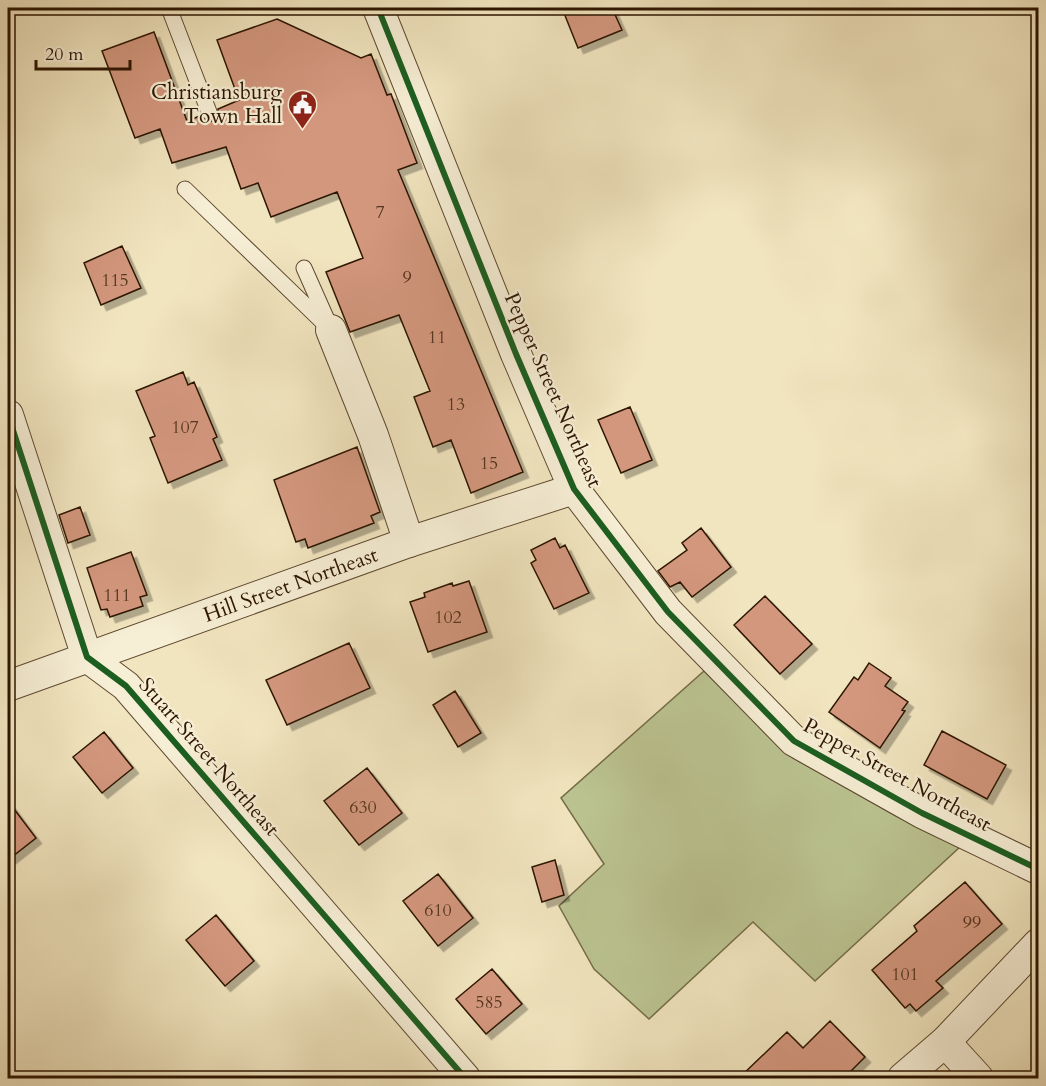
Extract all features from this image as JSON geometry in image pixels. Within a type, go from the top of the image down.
[{"type":"street","name":"Pepper Street Northeast","points":[[378,8],[516,354],[574,489],[668,612],[794,741],[922,813],[1038,869]]},
{"type":"street","points":[[332,330],[409,542]]},
{"type":"street","points":[[8,415],[87,657]]},
{"type":"street","name":"Hill Street Northeast","points":[[8,686],[409,542],[574,489]]},
{"type":"street","name":"Stuart Street Northeast","points":[[87,657],[126,686],[465,1078]]},
{"type":"street","points":[[903,1078],[945,1042],[1038,944]]},
{"type":"street","points":[[945,1042],[978,1078]]},
{"type":"lane","points":[[169,8],[210,112]]},
{"type":"lane","points":[[185,189],[332,330]]},
{"type":"lane","points":[[304,268],[332,330]]},
{"type":"green space","points":[[704,671],[793,758],[898,817],[961,846],[815,981],[753,922],[649,1019],[594,969],[559,906],[604,864],[561,798]]},
{"type":"building","points":[[562,8],[612,8],[622,30],[578,48]]},
{"type":"building","points":[[277,19],[361,58],[371,54],[387,95],[391,94],[417,163],[398,170],[523,472],[471,493],[451,440],[433,447],[414,397],[430,391],[399,315],[350,332],[326,272],[363,258],[337,192],[271,217],[258,183],[241,189],[226,147],[172,163],[160,129],[135,138],[102,51],[154,32],[187,121],[200,116],[203,120],[212,121],[217,118],[218,109],[239,100],[217,40]]},
{"type":"building","points":[[122,246],[141,288],[101,305],[84,263]]},
{"type":"building","points":[[183,372],[188,385],[194,382],[217,437],[213,439],[222,460],[168,483],[150,438],[155,436],[136,391]]},
{"type":"building","points":[[630,407],[652,460],[621,473],[598,420]]},
{"type":"building","points":[[357,447],[380,512],[371,516],[374,523],[308,548],[305,539],[296,542],[274,480]]},
{"type":"building","points":[[80,507],[90,535],[68,543],[59,515]]},
{"type":"building","points":[[701,528],[731,567],[692,597],[680,582],[670,587],[658,571],[687,550],[682,543]]},
{"type":"building","points":[[555,538],[560,548],[565,545],[589,593],[554,609],[531,563],[536,560],[531,550]]},
{"type":"building","points":[[131,552],[147,595],[140,597],[143,606],[110,617],[107,609],[101,610],[87,568]]},
{"type":"building","points":[[469,581],[487,632],[428,652],[410,602],[425,597],[424,593],[452,583],[453,586]]},
{"type":"building","points":[[765,596],[812,644],[780,674],[734,625]]},
{"type":"building","points":[[349,643],[370,688],[287,725],[266,680]]},
{"type":"building","points":[[869,663],[891,678],[885,686],[908,702],[902,710],[905,711],[880,748],[829,712],[854,677],[858,680]]},
{"type":"building","points":[[455,691],[481,733],[458,747],[433,705]]},
{"type":"building","points":[[942,731],[1006,765],[987,799],[924,765]]},
{"type":"building","points":[[104,732],[133,768],[102,793],[73,757]]},
{"type":"building","points":[[367,768],[402,813],[359,845],[324,801]]},
{"type":"building","points":[[8,801],[36,838],[8,860]]},
{"type":"building","points":[[555,860],[564,895],[542,902],[532,867]]},
{"type":"building","points":[[438,874],[473,918],[438,946],[403,901]]},
{"type":"building","points":[[965,882],[1002,924],[936,981],[943,988],[916,1011],[910,1004],[905,1008],[872,970],[917,931],[914,926]]},
{"type":"building","points":[[216,915],[254,961],[225,986],[186,940]]},
{"type":"building","points":[[492,969],[522,1004],[486,1034],[456,999]]},
{"type":"building","points":[[830,1021],[865,1057],[844,1078],[739,1078],[787,1032],[803,1048]]},
{"type":"cycle path","points":[[378,8],[516,354],[574,489],[668,612],[794,741],[922,813],[1038,869]]},
{"type":"cycle path","points":[[8,415],[87,657],[126,686],[465,1078]]},
{"type":"place","name":"Christiansburg Town Hall","points":[[303,130]]}]
